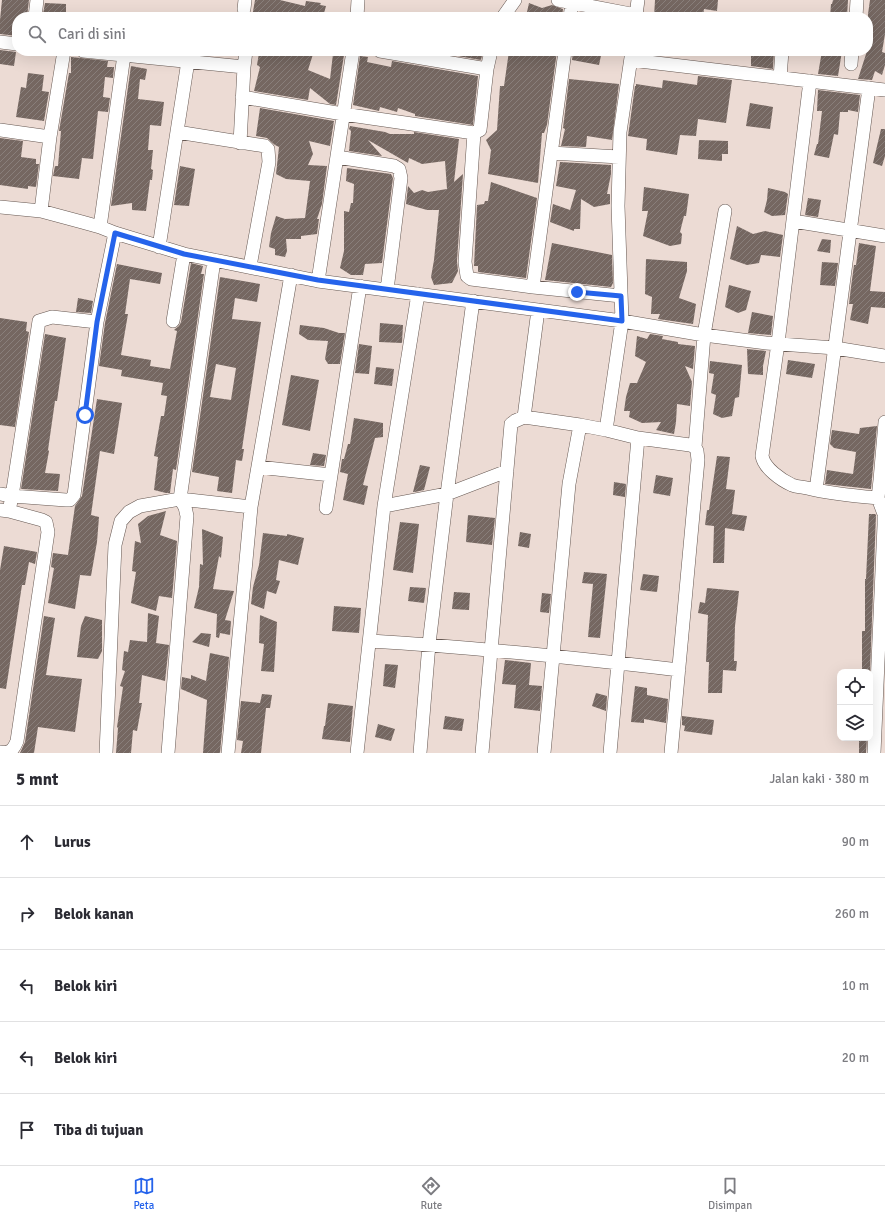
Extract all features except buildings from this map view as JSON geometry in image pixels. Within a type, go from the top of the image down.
[{"type":"street","points":[[36,12],[37,0]]},
{"type":"street","points":[[357,12],[358,0]]},
{"type":"street","points":[[507,12],[515,0]]},
{"type":"street","points":[[558,0],[616,12]]},
{"type":"street","points":[[636,12],[638,0]]},
{"type":"street","points":[[856,12],[857,0]]},
{"type":"street","points":[[571,12],[572,3]]},
{"type":"street","points":[[0,42],[12,43]]},
{"type":"street","points":[[41,211],[50,137],[63,56]]},
{"type":"street","points":[[100,227],[124,56]]},
{"type":"street","points":[[133,56],[244,67]]},
{"type":"street","points":[[240,142],[245,56]]},
{"type":"street","points":[[318,280],[352,56]]},
{"type":"street","points":[[410,56],[487,69]]},
{"type":"street","points":[[242,97],[474,134],[480,130],[490,56]]},
{"type":"street","points":[[533,287],[564,56]]},
{"type":"street","points":[[606,430],[622,321],[618,206],[619,157],[620,132],[632,56],[780,78],[885,90]]},
{"type":"street","points":[[780,78],[782,56]]},
{"type":"street","points":[[851,64],[852,56]]},
{"type":"street","points":[[159,247],[188,62]]},
{"type":"street","points":[[810,81],[778,343],[762,456],[764,464],[777,476],[792,485],[816,490],[878,498]]},
{"type":"street","points":[[816,490],[869,88]]},
{"type":"street","points":[[0,130],[50,137]]},
{"type":"street","points":[[177,132],[266,146],[268,149],[269,162],[250,266]]},
{"type":"street","points":[[474,134],[466,262],[467,276],[471,279],[621,296]]},
{"type":"street","points":[[551,153],[619,157]]},
{"type":"street","points":[[337,158],[394,166],[399,169],[401,178],[387,290]]},
{"type":"street","points":[[0,207],[41,211],[100,227],[184,254],[318,280],[622,321],[704,335],[835,348],[885,356]]},
{"type":"street","points":[[671,753],[698,460],[695,447],[704,335],[725,211]]},
{"type":"street","points":[[793,221],[885,236]]},
{"type":"street","points":[[6,495],[70,500],[74,495],[97,322],[115,233]]},
{"type":"street","points":[[173,321],[184,254]]},
{"type":"street","points":[[168,753],[187,516],[185,506],[180,499],[214,260]]},
{"type":"street","points":[[228,753],[251,507],[291,275]]},
{"type":"street","points":[[326,508],[360,286]]},
{"type":"street","points":[[357,753],[384,506],[418,294]]},
{"type":"street","points":[[420,753],[429,644],[447,494],[473,301]]},
{"type":"street","points":[[524,417],[538,310]]},
{"type":"street","points":[[0,752],[10,752],[13,750],[17,741],[48,532],[46,522],[42,520],[5,511],[6,495],[39,321],[52,317],[97,322]]},
{"type":"street","points":[[482,753],[511,424],[524,417],[580,425],[638,438],[695,447]]},
{"type":"street","points":[[874,753],[884,525],[884,514],[878,498],[883,480],[885,422]]},
{"type":"street","points":[[544,753],[569,484],[580,425]]},
{"type":"street","points":[[610,753],[638,438]]},
{"type":"street","points":[[258,467],[330,475]]},
{"type":"street","points":[[384,506],[447,494],[507,471]]},
{"type":"street","points":[[106,753],[116,545],[121,521],[129,512],[140,506],[180,499],[251,507]]},
{"type":"street","points":[[370,641],[429,644],[553,655],[679,670]]},
{"type":"route","points":[[85,415],[97,322],[115,233],[184,254],[318,280],[622,321],[621,296],[577,292]]}]
